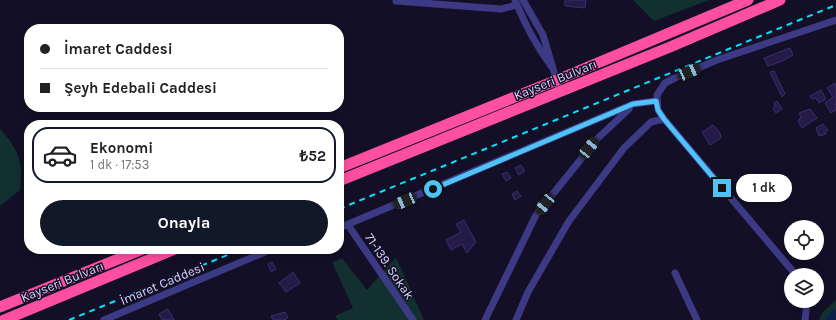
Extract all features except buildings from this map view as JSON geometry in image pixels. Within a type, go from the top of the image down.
[{"type":"highway","name":"Kayseri Bulvarı","points":[[344,166],[557,80],[748,0]]},
{"type":"highway","name":"Kayseri Bulvarı","points":[[344,179],[560,92],[780,0]]},
{"type":"highway","name":"Kayseri Bulvarı","points":[[0,307],[131,254]]},
{"type":"highway","name":"Kayseri Bulvarı","points":[[4,320],[163,254]]},
{"type":"street","points":[[396,1],[501,9],[518,2]]},
{"type":"street","points":[[518,2],[525,26],[536,46],[553,68]]},
{"type":"street","points":[[518,2],[543,35],[560,92]]},
{"type":"street","points":[[790,268],[664,119],[658,110],[656,101],[657,95],[665,83],[717,60],[836,20]]},
{"type":"street","points":[[344,226],[633,104],[656,101]]},
{"type":"street","points":[[485,320],[536,215],[598,138],[633,104]]},
{"type":"street","points":[[516,320],[528,292],[569,221],[624,148],[651,122],[664,119]]},
{"type":"street","name":"71-139. Sokak","points":[[348,225],[413,320]]},
{"type":"street","name":"İmaret Caddesi","points":[[104,320],[260,254]]},
{"type":"street","points":[[675,273],[698,320]]},
{"type":"street","points":[[805,320],[806,308]]},
{"type":"green space","points":[[633,0],[709,0],[654,21]]},
{"type":"green space","points":[[0,129],[12,144],[19,157],[21,180],[20,190],[0,206]]},
{"type":"green space","points":[[396,257],[424,320],[338,320],[335,316],[353,308],[332,262],[342,258],[367,290]]},
{"type":"green space","points":[[836,300],[836,320],[819,320],[822,313]]},
{"type":"waterway","points":[[832,320],[836,315]]},
{"type":"railway","points":[[344,207],[836,5]]},
{"type":"railway","points":[[69,320],[230,254]]},
{"type":"route","points":[[433,189],[633,104],[656,101],[658,110],[664,119],[722,188]]}]
